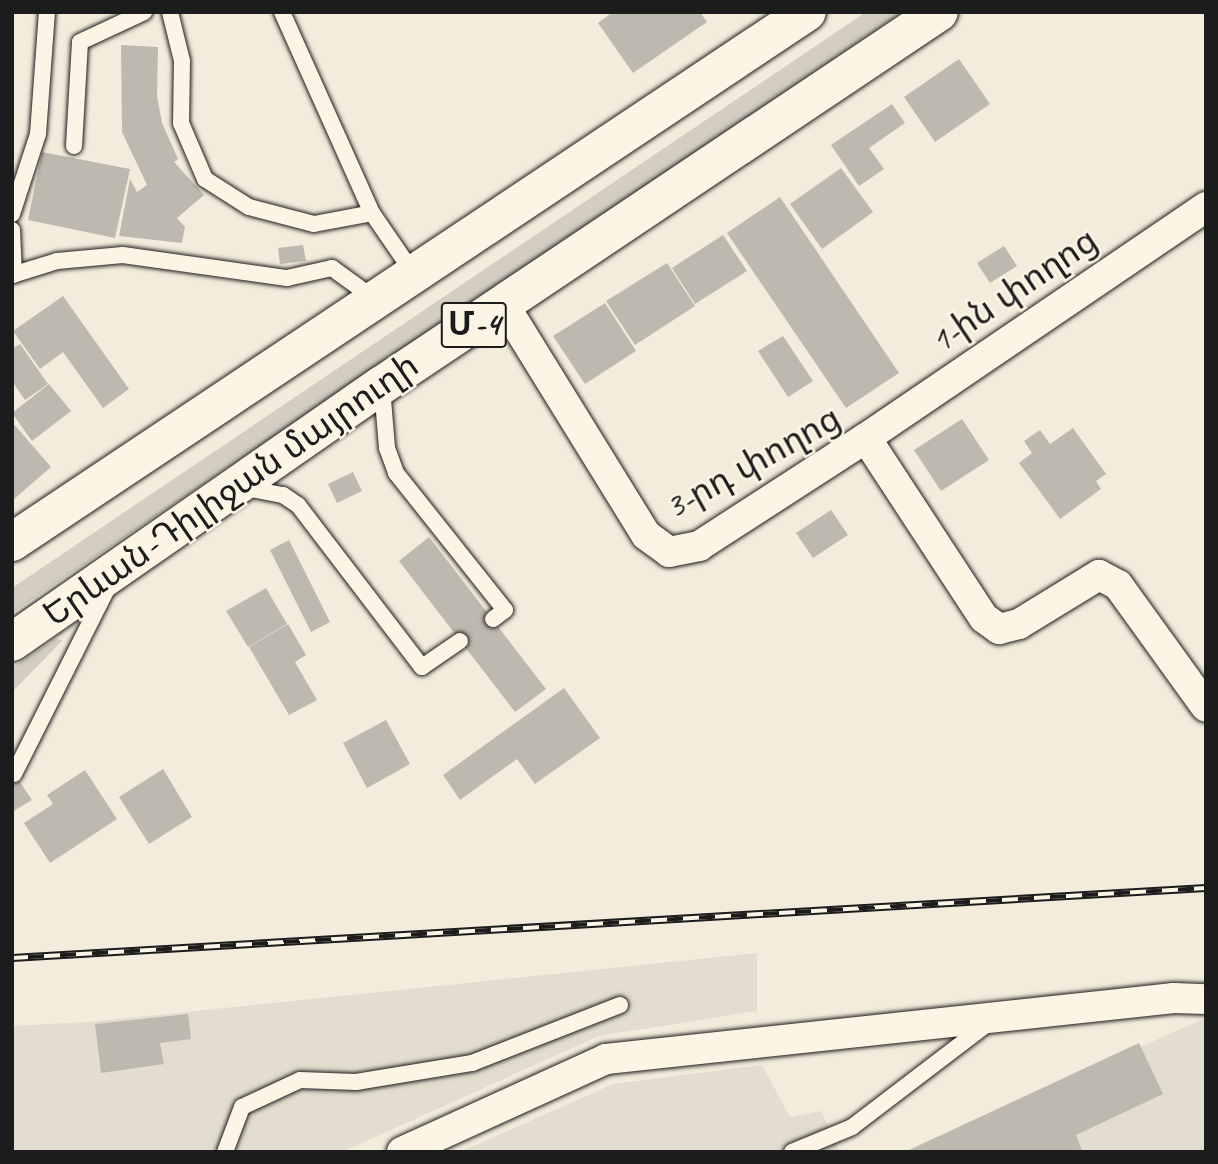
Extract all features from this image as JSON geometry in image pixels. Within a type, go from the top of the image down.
[{"type":"highway","name":"Երևան-Դիլիջան մայրուղի","points":[[12,542],[807,12]]},
{"type":"highway","name":"Երևան-Դիլիջան մայրուղի","points":[[12,642],[382,385],[939,12]]},
{"type":"street","name":"1-ին փողոց","points":[[866,438],[1206,206]]},
{"type":"street","name":"3-րդ փողոց","points":[[504,305],[646,535],[669,552],[699,546],[866,438],[984,618],[999,629],[1019,624],[1100,575],[1118,585],[1206,707]]},
{"type":"street","points":[[402,1152],[606,1059],[1174,998],[1206,999]]},
{"type":"lane","points":[[12,214],[38,134],[47,12]]},
{"type":"lane","points":[[74,146],[80,42],[144,12]]},
{"type":"lane","points":[[170,12],[182,61],[181,123],[205,179],[249,207],[314,224],[372,213]]},
{"type":"lane","points":[[282,12],[372,213],[414,274]]},
{"type":"lane","points":[[12,230],[13,275],[57,261],[123,255],[287,278],[332,268],[376,300]]},
{"type":"lane","points":[[382,385],[387,448],[396,472],[505,610],[493,619]]},
{"type":"lane","points":[[233,488],[266,489],[298,505],[422,667],[460,641]]},
{"type":"lane","points":[[14,774],[117,570]]},
{"type":"lane","points":[[225,1152],[242,1107],[300,1080],[356,1082],[472,1063],[620,1005]]},
{"type":"lane","points":[[792,1152],[852,1127],[995,1017]]},
{"type":"shaded area","points":[[866,12],[902,12],[12,613],[12,588]]},
{"type":"shaded area","points":[[55,639],[63,640],[12,692],[12,668]]},
{"type":"shaded area","points":[[757,953],[757,1011],[599,1036],[342,1152],[12,1152],[12,1026],[89,1022]]},
{"type":"shaded area","points":[[1206,1020],[1206,1152],[903,1152]]},
{"type":"shaded area","points":[[762,1065],[790,1117],[821,1111],[840,1152],[460,1152],[613,1084]]},
{"type":"building","points":[[613,12],[700,12],[707,22],[633,73],[598,23]]},
{"type":"building","points":[[121,45],[158,47],[157,96],[162,123],[178,159],[174,162],[204,195],[177,218],[185,227],[182,243],[119,236],[130,179],[137,192],[147,185],[122,132]]},
{"type":"building","points":[[959,59],[990,104],[935,142],[904,97]]},
{"type":"building","points":[[892,104],[905,123],[869,148],[884,169],[859,186],[831,145]]},
{"type":"building","points":[[42,152],[130,169],[115,238],[28,220]]},
{"type":"building","points":[[841,168],[873,212],[822,249],[790,204]]},
{"type":"building","points":[[780,197],[899,373],[846,408],[727,233]]},
{"type":"building","points":[[723,235],[747,271],[695,304],[672,268]]},
{"type":"building","points":[[303,245],[306,261],[280,264],[278,248]]},
{"type":"building","points":[[1004,246],[1017,266],[990,283],[977,263]]},
{"type":"building","points":[[667,263],[695,306],[635,345],[606,301]]},
{"type":"building","points":[[63,296],[129,389],[103,408],[63,352],[40,369],[13,331]]},
{"type":"building","points":[[605,303],[636,351],[585,384],[553,336]]},
{"type":"building","points":[[783,336],[813,381],[788,397],[758,351]]},
{"type":"building","points":[[20,344],[48,384],[25,400],[12,381],[12,349]]},
{"type":"building","points":[[49,384],[71,411],[32,441],[12,413]]},
{"type":"building","points":[[962,419],[989,460],[941,491],[914,450]]},
{"type":"building","points":[[12,422],[51,467],[14,499],[12,496]]},
{"type":"building","points":[[1073,428],[1106,474],[1096,481],[1101,489],[1060,519],[1019,463],[1032,453],[1024,441],[1040,430],[1050,444]]},
{"type":"building","points":[[353,472],[362,491],[337,503],[328,484]]},
{"type":"building","points":[[831,510],[848,535],[813,558],[796,533]]},
{"type":"building","points":[[429,537],[546,689],[515,712],[399,561]]},
{"type":"building","points":[[289,540],[330,622],[311,632],[270,550]]},
{"type":"building","points":[[266,588],[287,624],[248,647],[226,611]]},
{"type":"building","points":[[288,624],[306,655],[295,662],[317,700],[289,715],[249,647]]},
{"type":"building","points":[[564,688],[600,738],[535,784],[517,759],[460,800],[443,775]]},
{"type":"building","points":[[386,720],[410,764],[367,788],[343,743]]},
{"type":"building","points":[[163,769],[192,817],[149,844],[119,797]]},
{"type":"building","points":[[12,770],[32,800],[12,812]]},
{"type":"building","points":[[85,770],[117,819],[50,863],[24,823],[53,804],[47,795]]},
{"type":"building","points":[[188,1014],[191,1039],[160,1043],[164,1064],[101,1073],[95,1024]]},
{"type":"building","points":[[1139,1043],[1163,1094],[1076,1135],[1082,1150],[905,1152]]},
{"type":"railway","points":[[12,958],[1206,888]]}]
